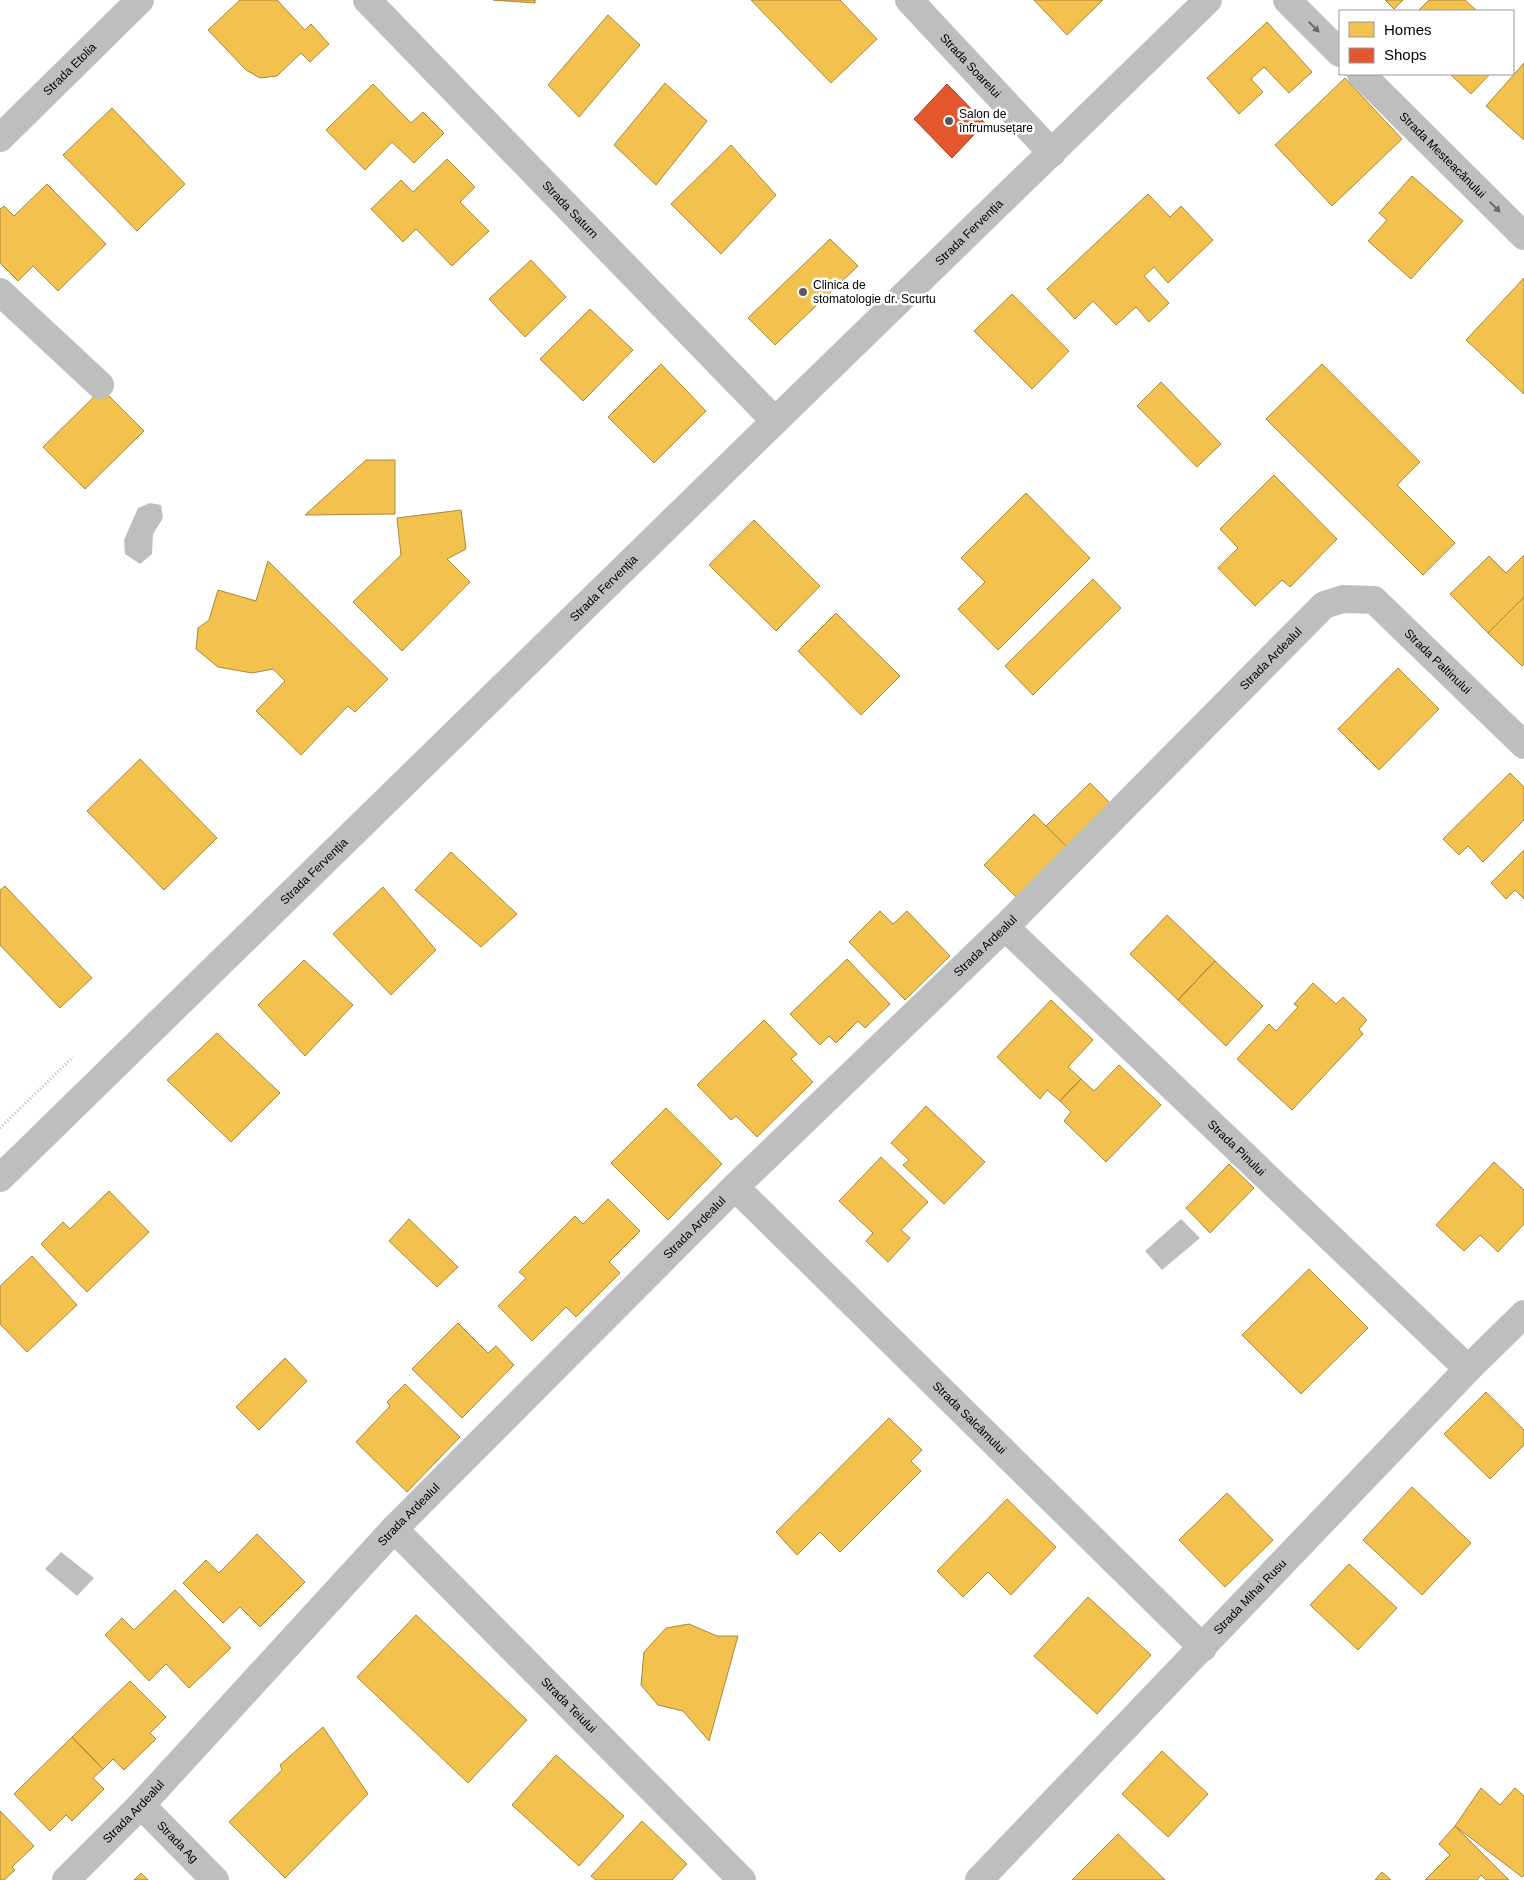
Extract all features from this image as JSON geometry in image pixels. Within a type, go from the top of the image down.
[{"type":"street","name":"Strada Etolia","points":[[0,138],[140,0]]},
{"type":"street","name":"Strada Saturn","points":[[367,0],[775,421]]},
{"type":"street","name":"Strada Soarelui","points":[[909,0],[1052,153]]},
{"type":"street","name":"Strada Fervenția","points":[[0,1178],[1208,0]]},
{"type":"street","points":[[1287,0],[1339,52]]},
{"type":"street","name":"Strada Mesteacănului","points":[[1362,75],[1524,236]]},
{"type":"street","points":[[0,292],[100,385]]},
{"type":"street","name":"Strada Paltinului","points":[[1343,598],[1374,600],[1524,745]]},
{"type":"street","name":"Strada Ardealul","points":[[66,1880],[141,1805],[394,1529],[735,1186],[1005,927],[1324,605],[1343,598]]},
{"type":"street","name":"Strada Pinului","points":[[1005,927],[1468,1369]]},
{"type":"street","name":"Strada Salcâmului","points":[[735,1186],[1203,1648]]},
{"type":"street","name":"Strada Mihai Rusu","points":[[978,1880],[1203,1648],[1468,1369],[1524,1314]]},
{"type":"street","name":"Strada Teiului","points":[[394,1529],[742,1880]]},
{"type":"street","name":"Strada Ag","points":[[141,1805],[215,1880]]},
{"type":"shaded area","points":[[150,503],[161,505],[163,518],[153,534],[152,554],[140,564],[125,554],[124,540],[138,508]]},
{"type":"shaded area","points":[[1181,1219],[1200,1238],[1162,1270],[1145,1251]]},
{"type":"shaded area","points":[[61,1552],[94,1578],[77,1596],[45,1569]]},
{"type":"building: Homes","points":[[240,0],[277,0],[305,30],[311,24],[329,44],[310,62],[301,53],[277,76],[260,78],[246,70],[208,30]]},
{"type":"building: Homes","points":[[493,0],[535,0],[535,3]]},
{"type":"building: Homes","points":[[751,0],[840,0],[877,39],[831,83]]},
{"type":"building: Homes","points":[[1034,0],[1103,0],[1067,35]]},
{"type":"building: Homes","points":[[1385,0],[1403,0],[1394,9]]},
{"type":"building: Homes","points":[[1429,0],[1465,0],[1476,10],[1419,10]]},
{"type":"building: Homes","points":[[608,15],[640,45],[579,117],[548,85]]},
{"type":"building: Homes","points":[[1267,22],[1312,72],[1289,93],[1264,67],[1251,79],[1263,92],[1239,114],[1207,78]]},
{"type":"building: Homes","points":[[1524,63],[1524,140],[1486,106]]},
{"type":"building: Homes","points":[[1451,75],[1489,75],[1471,94]]},
{"type":"building: Homes","points":[[1345,78],[1402,139],[1332,206],[1275,145]]},
{"type":"building: Homes","points":[[665,83],[707,121],[656,185],[614,145]]},
{"type":"building: Homes","points":[[373,84],[411,123],[423,112],[444,133],[414,163],[392,142],[365,170],[326,130]]},
{"type":"building: Homes","points":[[112,108],[185,184],[137,231],[63,155]]},
{"type":"building: Homes","points":[[731,145],[776,195],[721,254],[671,204]]},
{"type":"building: Homes","points":[[447,159],[475,187],[460,202],[489,231],[452,266],[416,229],[403,242],[371,209],[401,180],[413,192]]},
{"type":"building: Homes","points":[[1412,176],[1463,221],[1411,279],[1368,241],[1387,220],[1379,213]]},
{"type":"building: Homes","points":[[47,184],[106,244],[58,291],[33,266],[18,281],[0,263],[0,209],[4,206],[14,216]]},
{"type":"building: Homes","points":[[1148,194],[1170,217],[1181,206],[1213,240],[1168,283],[1154,267],[1144,276],[1169,303],[1149,322],[1136,307],[1116,325],[1093,301],[1075,319],[1047,289]]},
{"type":"building: Homes","name":"Clinica de stomatologie dr. Scurtu","points":[[830,239],[858,266],[775,345],[748,318]]},
{"type":"building: Homes","points":[[531,260],[566,297],[525,337],[489,299]]},
{"type":"building: Homes","points":[[1524,278],[1524,394],[1466,340]]},
{"type":"building: Homes","points":[[1012,294],[1069,351],[1032,389],[974,331]]},
{"type":"building: Homes","points":[[590,309],[633,350],[583,401],[540,359]]},
{"type":"building: Homes","points":[[661,364],[706,411],[654,463],[608,417]]},
{"type":"building: Homes","points":[[1322,364],[1420,462],[1397,485],[1455,543],[1423,575],[1266,419]]},
{"type":"building: Homes","points":[[1161,382],[1221,444],[1197,467],[1137,406]]},
{"type":"building: Homes","points":[[102,389],[144,431],[85,489],[43,447]]},
{"type":"building: Homes","points":[[366,460],[395,460],[395,514],[305,515]]},
{"type":"building: Homes","points":[[1274,475],[1337,539],[1290,587],[1282,580],[1255,606],[1218,568],[1238,548],[1220,529]]},
{"type":"building: Homes","points":[[1026,493],[1090,558],[998,650],[958,609],[985,582],[961,558]]},
{"type":"building: Homes","points":[[461,510],[466,549],[447,559],[470,582],[402,651],[353,602],[401,555],[397,518]]},
{"type":"building: Homes","points":[[754,520],[820,586],[776,631],[709,565]]},
{"type":"building: Homes","points":[[1524,555],[1524,597],[1488,633],[1450,594],[1489,556],[1506,573]]},
{"type":"building: Homes","points":[[268,561],[388,679],[355,712],[348,706],[301,755],[256,711],[285,681],[273,669],[252,673],[218,667],[196,649],[198,628],[209,620],[218,590],[256,601]]},
{"type":"building: Homes","points":[[1093,579],[1121,608],[1033,695],[1005,666]]},
{"type":"building: Homes","points":[[1524,597],[1524,664],[1522,666],[1488,633]]},
{"type":"building: Homes","points":[[836,613],[900,676],[861,715],[798,651]]},
{"type":"building: Homes","points":[[1398,668],[1439,709],[1379,770],[1338,729]]},
{"type":"building: Homes","points":[[140,759],[217,838],[164,890],[87,811]]},
{"type":"building: Homes","points":[[1510,773],[1524,787],[1524,820],[1483,862],[1468,846],[1459,855],[1443,839]]},
{"type":"building: Homes","points":[[1090,783],[1111,804],[1068,848],[1046,826]]},
{"type":"building: Homes","points":[[1034,814],[1068,848],[1017,898],[984,865]]},
{"type":"building: Homes","points":[[1524,850],[1524,899],[1515,890],[1506,899],[1491,883]]},
{"type":"building: Homes","points":[[451,852],[517,914],[481,947],[415,890]]},
{"type":"building: Homes","points":[[5,886],[92,978],[60,1008],[0,945],[0,890]]},
{"type":"building: Homes","points":[[383,887],[436,950],[391,995],[333,934]]},
{"type":"building: Homes","points":[[880,911],[893,924],[907,911],[950,956],[905,1000],[849,942]]},
{"type":"building: Homes","points":[[1167,915],[1215,961],[1178,1000],[1130,954]]},
{"type":"building: Homes","points":[[847,959],[890,1004],[865,1028],[858,1021],[836,1043],[829,1036],[820,1045],[790,1014]]},
{"type":"building: Homes","points":[[304,960],[353,1005],[305,1056],[258,1005]]},
{"type":"building: Homes","points":[[1215,961],[1263,1006],[1226,1046],[1178,1000]]},
{"type":"building: Homes","points":[[1313,983],[1336,1004],[1343,997],[1367,1020],[1359,1029],[1363,1034],[1292,1110],[1237,1059],[1269,1024],[1276,1031],[1298,1007],[1294,1004]]},
{"type":"building: Homes","points":[[1051,1000],[1093,1040],[1068,1067],[1081,1079],[1060,1101],[1047,1090],[1040,1099],[997,1057]]},
{"type":"building: Homes","points":[[764,1020],[797,1054],[791,1059],[813,1082],[757,1137],[736,1116],[731,1120],[697,1085]]},
{"type":"building: Homes","points":[[217,1033],[280,1093],[231,1142],[167,1080]]},
{"type":"building: Homes","points":[[1119,1065],[1161,1105],[1106,1162],[1064,1121],[1071,1112],[1060,1101],[1081,1079],[1094,1091]]},
{"type":"building: Homes","points":[[926,1106],[985,1162],[944,1204],[903,1165],[909,1160],[891,1143]]},
{"type":"building: Homes","points":[[666,1108],[722,1164],[668,1220],[611,1163]]},
{"type":"building: Homes","points":[[881,1157],[928,1202],[901,1230],[910,1238],[888,1262],[866,1241],[873,1233],[839,1201]]},
{"type":"building: Homes","points":[[1494,1162],[1524,1190],[1524,1224],[1498,1252],[1480,1235],[1464,1251],[1436,1225]]},
{"type":"building: Homes","points":[[1229,1164],[1254,1188],[1210,1233],[1186,1208]]},
{"type":"building: Homes","points":[[109,1191],[149,1232],[87,1292],[41,1244],[63,1222],[70,1229]]},
{"type":"building: Homes","points":[[608,1199],[640,1231],[609,1262],[620,1273],[576,1317],[566,1307],[532,1341],[498,1306],[526,1278],[519,1272],[575,1216],[583,1224]]},
{"type":"building: Homes","points":[[409,1219],[458,1267],[437,1287],[389,1241]]},
{"type":"building: Homes","points":[[32,1256],[77,1305],[27,1352],[0,1324],[0,1286]]},
{"type":"building: Homes","points":[[1309,1269],[1368,1328],[1301,1394],[1242,1335]]},
{"type":"building: Homes","points":[[458,1323],[488,1353],[496,1346],[514,1365],[462,1418],[412,1369]]},
{"type":"building: Homes","points":[[285,1358],[307,1381],[259,1430],[236,1407]]},
{"type":"building: Homes","points":[[405,1384],[460,1437],[407,1492],[356,1442],[390,1406],[387,1402]]},
{"type":"building: Homes","points":[[1486,1392],[1524,1430],[1524,1445],[1490,1479],[1444,1434]]},
{"type":"building: Homes","points":[[889,1418],[922,1450],[911,1461],[921,1471],[840,1552],[820,1532],[797,1555],[776,1532]]},
{"type":"building: Homes","points":[[1412,1487],[1471,1543],[1422,1595],[1363,1540]]},
{"type":"building: Homes","points":[[1227,1493],[1273,1540],[1225,1587],[1179,1540]]},
{"type":"building: Homes","points":[[1007,1499],[1056,1547],[1011,1595],[988,1572],[963,1597],[937,1571]]},
{"type":"building: Homes","points":[[257,1534],[305,1582],[260,1627],[240,1607],[223,1623],[183,1583],[206,1560],[219,1573]]},
{"type":"building: Homes","points":[[1349,1564],[1397,1608],[1358,1650],[1310,1605]]},
{"type":"building: Homes","points":[[175,1590],[231,1648],[189,1688],[166,1664],[149,1681],[105,1635],[122,1618],[134,1630]]},
{"type":"building: Homes","points":[[1088,1597],[1151,1655],[1097,1714],[1034,1656]]},
{"type":"building: Homes","points":[[416,1615],[527,1720],[468,1783],[357,1677]]},
{"type":"building: Homes","points":[[689,1624],[717,1636],[738,1636],[709,1741],[683,1711],[658,1705],[641,1685],[644,1652],[666,1628]]},
{"type":"building: Homes","points":[[130,1681],[166,1717],[150,1733],[156,1739],[124,1770],[113,1759],[103,1769],[72,1737]]},
{"type":"building: Homes","points":[[323,1727],[368,1794],[285,1878],[229,1822],[282,1770],[280,1765]]},
{"type":"building: Homes","points":[[72,1737],[103,1769],[93,1778],[104,1789],[72,1821],[66,1815],[50,1831],[14,1794]]},
{"type":"building: Homes","points":[[1162,1751],[1208,1794],[1168,1837],[1122,1794]]},
{"type":"building: Homes","points":[[556,1755],[624,1816],[579,1866],[512,1805]]},
{"type":"building: Homes","points":[[1481,1788],[1500,1805],[1515,1788],[1524,1796],[1524,1875],[1522,1877],[1455,1826]]},
{"type":"building: Homes","points":[[0,1811],[34,1846],[12,1867],[15,1870],[4,1880],[0,1880]]},
{"type":"building: Homes","points":[[642,1821],[687,1864],[672,1880],[596,1880],[591,1876]]},
{"type":"building: Homes","points":[[1455,1826],[1509,1880],[1486,1880],[1481,1875],[1477,1880],[1425,1880],[1450,1855],[1439,1844]]},
{"type":"building: Homes","points":[[1118,1834],[1165,1880],[1072,1880]]},
{"type":"building: Homes","points":[[1382,1872],[1391,1880],[1375,1880]]},
{"type":"building: Homes","points":[[141,1873],[148,1880],[134,1880]]},
{"type":"building: Shops","name":"Salon de înfrumusețare","points":[[947,84],[985,123],[952,158],[914,119]]},
{"type":"place","name":"Salon de înfrumusețare","points":[[949,121]]},
{"type":"place","name":"Clinica de stomatologie dr. Scurtu","points":[[803,292]]}]
